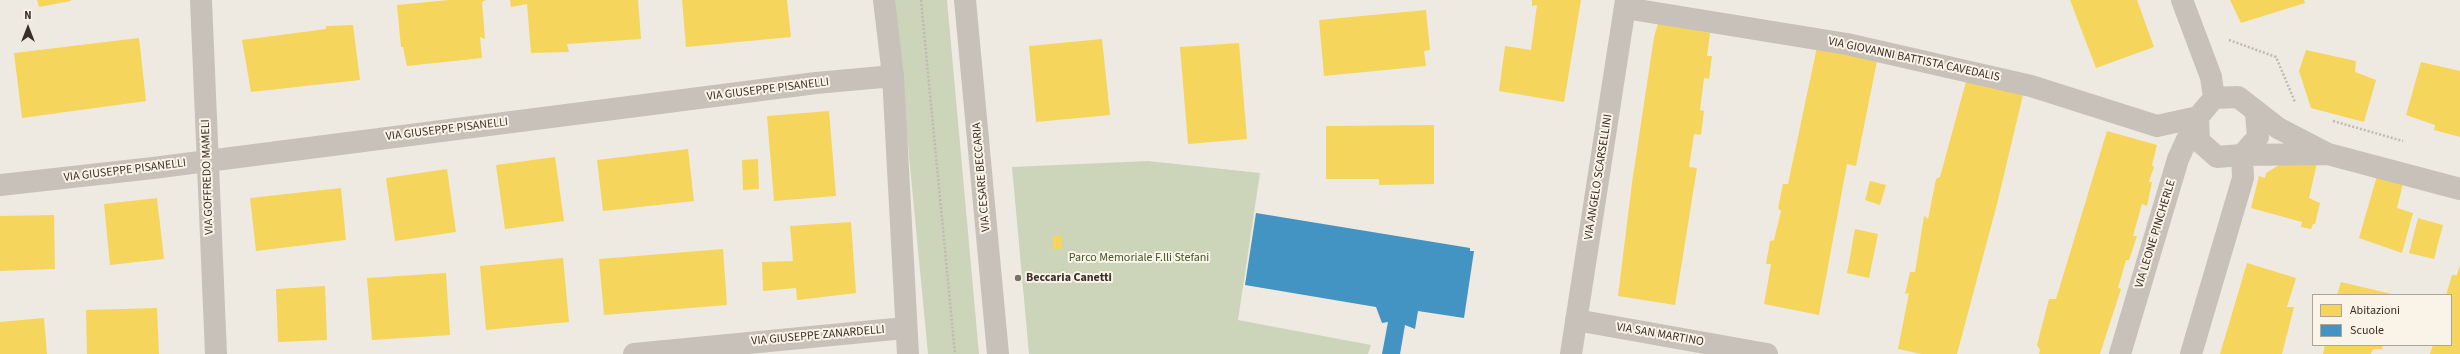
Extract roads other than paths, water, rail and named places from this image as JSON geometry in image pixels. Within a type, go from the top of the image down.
[{"type":"street","name":"VIA GOFFREDO MAMELI","points":[[201,0],[216,354]]},
{"type":"street","points":[[884,0],[893,76],[905,328],[908,354]]},
{"type":"street","name":"VIA CESARE BECCARIA","points":[[965,0],[998,354]]},
{"type":"street","points":[[2182,0],[2212,77],[2214,98],[2198,117],[2199,141],[2217,157],[2242,155],[2328,154]]},
{"type":"street","name":"VIA GIOVANNI BATTISTA CAVEDALIS","points":[[1626,4],[1847,44],[2031,86],[2157,126],[2198,117]]},
{"type":"street","name":"VIA ANGELO SCARSELLINI","points":[[1571,354],[1626,4]]},
{"type":"street","name":"VIA GIUSEPPE PISANELLI","points":[[0,185],[208,161],[816,83],[893,76]]},
{"type":"street","points":[[2214,98],[2238,97],[2256,113],[2278,128],[2328,154],[2460,189]]},
{"type":"street","points":[[2191,354],[2243,178],[2242,155],[2258,137],[2256,113]]},
{"type":"street","name":"VIA LEONE PINCHERLE","points":[[2120,354],[2178,159],[2198,117]]},
{"type":"street","name":"VIA SAN MARTINO","points":[[1576,320],[1767,354]]},
{"type":"street","name":"VIA GIUSEPPE ZANARDELLI","points":[[634,354],[905,328]]},
{"type":"place","name":"Beccaria Canetti","points":[[1018,278]]},
{"type":"park label","name":"Parco Memoriale F.lli Stefani","points":[[1139,258]]}]
